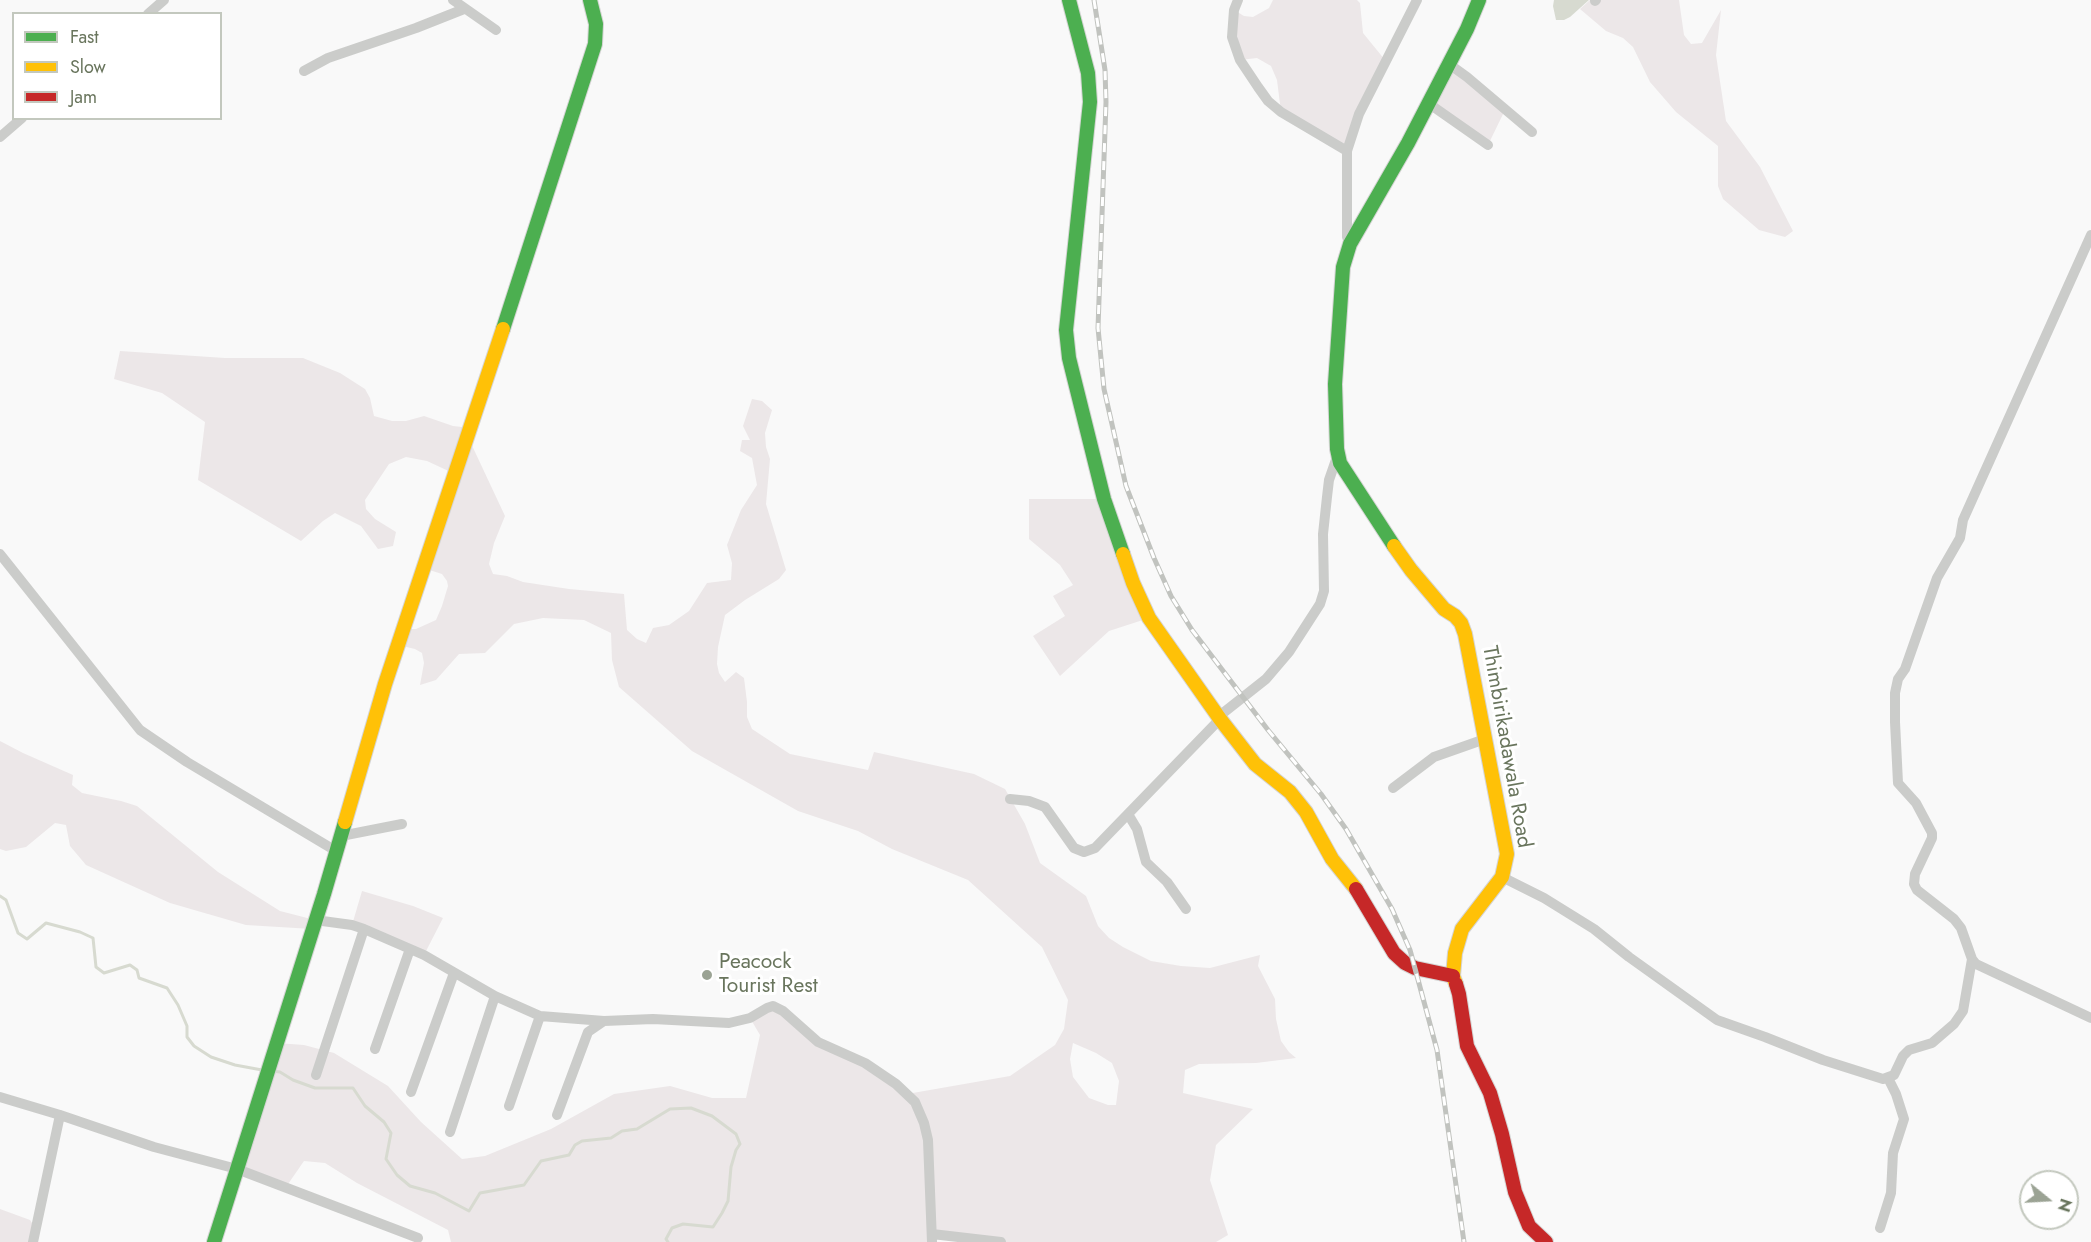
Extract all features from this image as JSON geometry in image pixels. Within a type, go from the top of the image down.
[{"type":"street","points":[[150,12],[164,0]]},
{"type":"street","points":[[453,0],[496,30]]},
{"type":"street","points":[[214,1242],[270,1070],[385,684],[489,374],[595,44],[596,24],[590,0]]},
{"type":"street","points":[[1069,0],[1088,73],[1090,102],[1066,330],[1069,358],[1104,499],[1133,583],[1149,618],[1219,718],[1255,764],[1290,792],[1306,812],[1332,859],[1351,881],[1395,953],[1405,963],[1415,968],[1430,969],[1454,976]]},
{"type":"street","points":[[1238,0],[1234,10],[1232,37],[1240,60],[1268,101],[1281,112],[1347,151]]},
{"type":"street","points":[[1349,241],[1347,151],[1359,114],[1417,0]]},
{"type":"street","name":"Thimbirikadawala Road","points":[[1479,0],[1467,29],[1428,104],[1349,241],[1343,267],[1335,384],[1335,428],[1340,463],[1374,518],[1411,570],[1444,609],[1455,616],[1465,634],[1506,854],[1502,877],[1462,929],[1455,953],[1454,976],[1467,1046],[1490,1093],[1521,1209],[1528,1226],[1546,1242]]},
{"type":"street","points":[[304,70],[328,58],[464,9]]},
{"type":"street","points":[[1449,64],[1532,132]]},
{"type":"street","points":[[1428,104],[1488,145]]},
{"type":"street","points":[[0,137],[20,120]]},
{"type":"street","points":[[2091,235],[1963,520],[1960,538],[1937,578],[1905,669],[1898,679],[1895,693],[1898,783],[1916,803],[1932,833],[1932,838],[1915,874],[1914,884],[1917,890],[1954,919],[1966,938],[1972,959],[1976,964],[2091,1017]]},
{"type":"street","points":[[1010,799],[1029,801],[1045,807],[1074,848],[1084,852],[1095,848],[1219,718],[1266,679],[1289,652],[1320,604],[1324,591],[1323,534],[1329,480],[1338,454]]},
{"type":"street","points":[[0,554],[140,730],[187,762],[336,851]]},
{"type":"street","points":[[1393,788],[1434,757],[1485,739]]},
{"type":"street","points":[[1128,814],[1137,829],[1146,862],[1167,882],[1186,909]]},
{"type":"street","points":[[340,836],[402,824]]},
{"type":"street","points":[[1502,877],[1544,898],[1594,929],[1717,1020],[1823,1060],[1883,1079],[1894,1075],[1903,1056],[1909,1050],[1942,1036],[1964,1011],[1972,959]]},
{"type":"street","points":[[315,920],[364,929],[410,949],[495,996],[540,1016],[604,1021],[653,1019],[729,1023],[750,1018],[773,1006],[783,1011],[818,1042],[865,1063],[902,1089],[915,1102],[928,1140],[932,1238],[1001,1242]]},
{"type":"street","points":[[316,1075],[364,929]]},
{"type":"street","points":[[375,1049],[410,949]]},
{"type":"street","points":[[411,1092],[454,973]]},
{"type":"street","points":[[450,1132],[495,996]]},
{"type":"street","points":[[508,1106],[540,1016]]},
{"type":"street","points":[[557,1115],[588,1032],[604,1021]]},
{"type":"street","points":[[1880,1228],[1891,1193],[1893,1153],[1904,1119],[1888,1078]]},
{"type":"street","points":[[0,1097],[154,1147],[237,1169],[418,1238]]},
{"type":"street","points":[[33,1242],[60,1115]]},
{"type":"shaded area","points":[[1273,0],[1357,0],[1360,3],[1363,33],[1385,60],[1347,151],[1281,112],[1277,80],[1271,66],[1257,58],[1240,60],[1234,10],[1244,16],[1253,17],[1269,8]]},
{"type":"shaded area","points":[[1554,0],[1589,0],[1570,17],[1556,20]]},
{"type":"shaded area","points":[[1590,0],[1679,0],[1684,35],[1691,44],[1702,43],[1721,10],[1716,55],[1726,121],[1760,167],[1793,231],[1785,237],[1759,230],[1723,199],[1718,186],[1718,146],[1676,112],[1650,82],[1633,47],[1623,38],[1606,31],[1580,9]]},
{"type":"shaded area","points":[[1449,64],[1505,110],[1488,145],[1428,103]]},
{"type":"shaded area","points":[[120,351],[225,358],[303,358],[340,373],[365,389],[370,398],[374,416],[392,421],[406,421],[424,416],[453,426],[471,428],[468,437],[505,516],[494,543],[489,564],[493,574],[523,582],[624,594],[627,630],[646,643],[653,628],[669,625],[689,611],[707,583],[731,580],[732,563],[727,545],[741,510],[757,485],[752,458],[740,451],[742,440],[750,440],[743,426],[752,399],[762,401],[772,410],[765,433],[770,459],[766,504],[786,570],[779,579],[725,615],[718,647],[719,673],[725,682],[736,672],[744,678],[747,717],[752,729],[790,754],[868,770],[874,752],[974,774],[1005,789],[1025,824],[1040,863],[1086,896],[1098,926],[1109,938],[1123,947],[1151,961],[1210,968],[1260,955],[1258,966],[1275,999],[1276,1019],[1281,1041],[1296,1058],[1256,1063],[1199,1064],[1185,1070],[1183,1093],[1253,1109],[1216,1145],[1210,1180],[1228,1235],[1216,1242],[1001,1242],[932,1234],[932,1242],[451,1242],[448,1230],[357,1183],[325,1163],[304,1161],[286,1187],[237,1169],[277,1043],[304,1045],[334,1053],[388,1086],[421,1122],[462,1159],[485,1156],[551,1129],[614,1094],[670,1086],[712,1098],[746,1098],[760,1035],[750,1018],[773,1006],[801,1028],[865,1063],[907,1094],[1010,1076],[1055,1045],[1064,1029],[1068,1000],[1042,947],[968,880],[892,849],[858,831],[798,811],[692,751],[619,687],[612,660],[611,633],[584,620],[543,618],[514,624],[485,653],[459,654],[436,680],[420,685],[424,663],[422,653],[398,645],[403,629],[416,629],[436,620],[442,606],[448,586],[447,581],[442,574],[423,568],[455,474],[427,461],[406,457],[389,464],[365,500],[366,509],[375,519],[396,532],[393,546],[378,549],[361,526],[335,513],[301,541],[198,480],[205,422],[162,393],[114,379]],"holes":[[[1073,1043],[1112,1063],[1119,1081],[1116,1105],[1108,1105],[1089,1098],[1073,1077],[1070,1059]]]},
{"type":"shaded area","points":[[1029,499],[1104,499],[1149,618],[1109,631],[1060,676],[1033,636],[1065,616],[1053,596],[1073,585],[1060,565],[1029,539]]},
{"type":"shaded area","points":[[0,741],[73,775],[72,785],[82,793],[137,806],[218,872],[280,911],[315,920],[312,929],[246,925],[170,903],[86,865],[70,846],[66,825],[55,823],[26,847],[6,851],[0,849]]},
{"type":"shaded area","points":[[362,891],[413,906],[443,918],[424,955],[352,925]]},
{"type":"shaded area","points":[[0,1209],[30,1220],[34,1226],[31,1242],[0,1242]]},
{"type":"waterway","points":[[0,896],[6,900],[18,933],[27,939],[46,923],[93,938],[96,967],[104,973],[130,965],[137,970],[139,978],[167,988],[178,1005],[187,1026],[187,1037],[194,1046],[211,1057],[235,1065],[262,1070]]},
{"type":"waterway","points":[[272,1071],[280,1072],[293,1080],[315,1088],[353,1088],[365,1106],[384,1122],[391,1133],[386,1159],[397,1175],[410,1186],[435,1193],[469,1211],[480,1193],[524,1185],[541,1161],[569,1155],[575,1145],[582,1141],[611,1138],[622,1131],[637,1129],[670,1109],[691,1108],[712,1116],[736,1134],[740,1144],[731,1167],[728,1201],[713,1227],[683,1224],[672,1228],[666,1239],[668,1242]]},
{"type":"railway","points":[[1094,0],[1105,70],[1106,102],[1098,328],[1104,389],[1126,486],[1171,596],[1192,630],[1268,730],[1321,794],[1346,829],[1392,909],[1410,950],[1437,1050],[1464,1242]]},
{"type":"traffic: fast","points":[[503,329],[595,44],[596,24],[590,0]]},
{"type":"traffic: fast","points":[[1069,0],[1088,73],[1090,102],[1066,330],[1069,358],[1104,499],[1123,554]]},
{"type":"traffic: fast","points":[[1394,546],[1340,463],[1337,449],[1335,384],[1343,267],[1350,244],[1408,143],[1467,29],[1479,0]]},
{"type":"traffic: fast","points":[[214,1242],[345,822]]},
{"type":"traffic: slow","points":[[345,822],[385,684],[503,329]]},
{"type":"traffic: slow","points":[[1394,546],[1444,609],[1461,623],[1507,854],[1502,877],[1462,929],[1455,953],[1453,976],[1456,984]]},
{"type":"traffic: slow","points":[[1123,554],[1149,618],[1220,719],[1255,764],[1290,792],[1306,812],[1332,859],[1356,889]]},
{"type":"traffic: jam","points":[[1356,889],[1394,953],[1405,963],[1415,968],[1453,976]]},
{"type":"traffic: jam","points":[[1456,984],[1467,1046],[1490,1093],[1515,1192],[1529,1226],[1546,1242]]},
{"type":"place","name":"Peacock Tourist Rest","points":[[707,975]]}]
